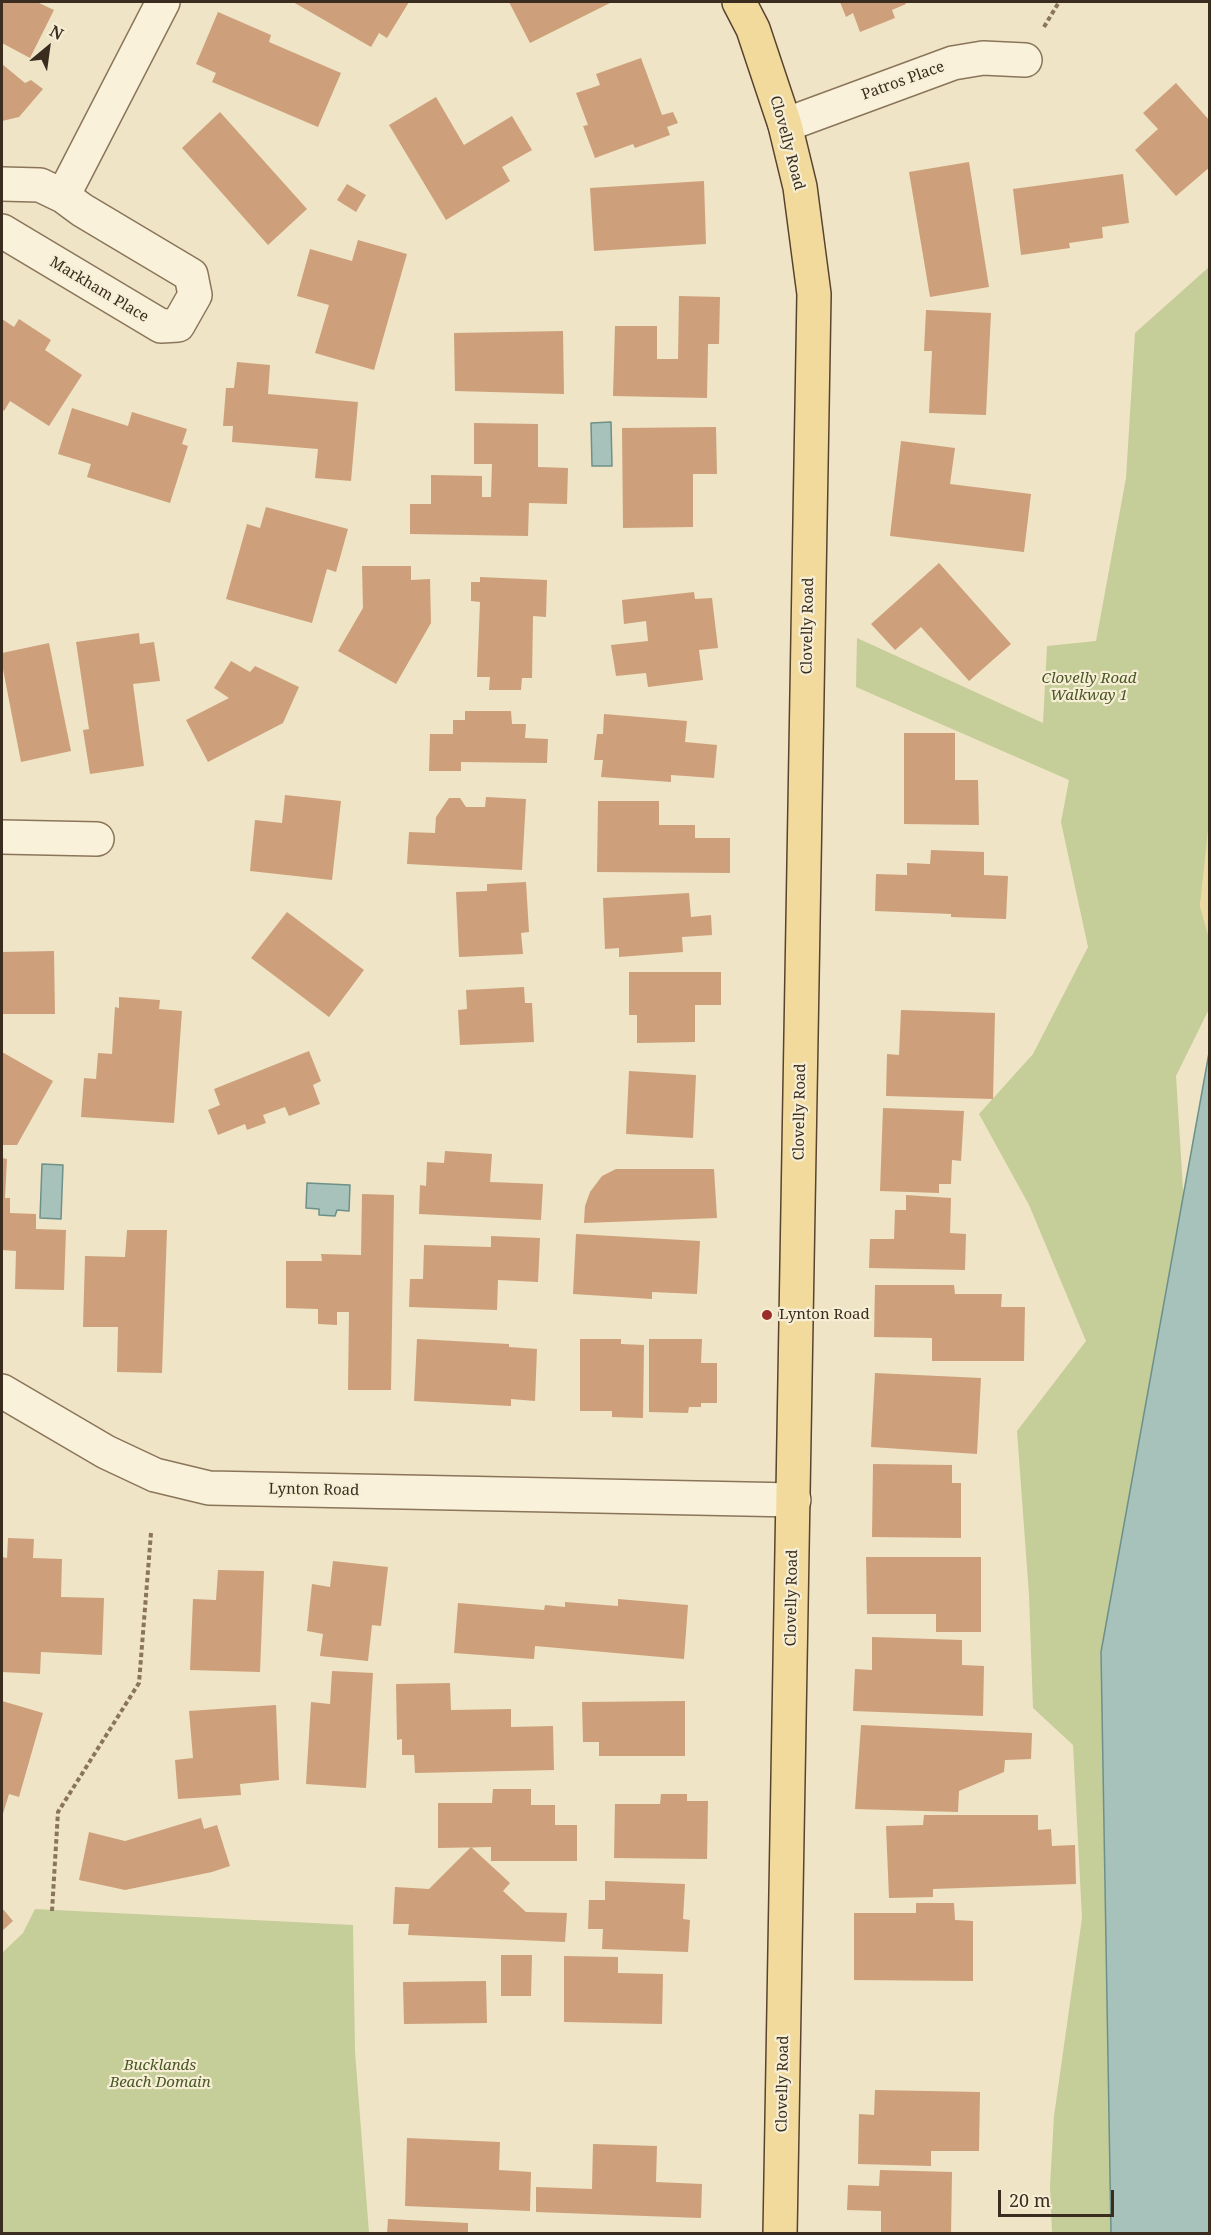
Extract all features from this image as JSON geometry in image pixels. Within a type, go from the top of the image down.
[{"type":"main road","name":"Clovelly Road","points":[[739,2],[753,29],[801,187],[814,294],[780,2234]]},
{"type":"street","points":[[63,196],[163,2]]},
{"type":"street","name":"Patros Place","points":[[784,125],[953,63],[983,58],[1025,60]]},
{"type":"street","name":"Markham Place","points":[[2,184],[40,185],[63,196],[191,275],[195,295],[178,325],[161,326],[2,231]]},
{"type":"street","points":[[2,837],[97,839]]},
{"type":"street","name":"Lynton Road","points":[[2,1391],[116,1457],[155,1475],[209,1488],[794,1500]]},
{"type":"path","points":[[1044,27],[1059,2]]},
{"type":"path","points":[[52,1911],[58,1812],[139,1683],[151,1533]]},
{"type":"green space","name":"Clovelly Road Walkway 1","points":[[1209,267],[1210,819],[1200,906],[1209,938],[1210,1007],[1176,1076],[1192,1335],[1134,2233],[1052,2233],[1050,2186],[1054,2116],[1082,1918],[1073,1745],[1033,1708],[1029,1595],[1017,1431],[1086,1341],[1029,1205],[979,1114],[1033,1054],[1088,947],[1061,822],[1069,780],[856,687],[857,638],[1043,723],[1047,646],[1096,641],[1126,478],[1135,333]]},
{"type":"green space","name":"Bucklands Beach Domain","points":[[35,1909],[353,1925],[355,2052],[369,2233],[2,2233],[2,1953],[23,1933]]},
{"type":"sand","points":[[1209,819],[1209,938],[1200,906]]},
{"type":"water","points":[[611,422],[612,466],[592,466],[591,423]]},
{"type":"water","points":[[1209,1053],[1209,2233],[1111,2233],[1101,1652]]},
{"type":"water","points":[[42,1164],[63,1165],[61,1219],[40,1218]]},
{"type":"water","points":[[307,1183],[350,1185],[349,1211],[337,1210],[335,1216],[319,1215],[319,1209],[306,1208]]},
{"type":"building","points":[[2,2],[37,2],[54,10],[30,58],[2,43]]},
{"type":"building","points":[[293,2],[409,2],[387,38],[379,33],[371,47]]},
{"type":"building","points":[[509,2],[612,2],[530,43]]},
{"type":"building","points":[[840,2],[905,2],[906,4],[892,10],[895,18],[860,32],[853,13],[846,17]]},
{"type":"building","points":[[218,12],[271,35],[269,42],[341,73],[318,127],[212,82],[216,73],[196,64]]},
{"type":"building","points":[[641,58],[662,115],[673,112],[678,123],[667,127],[670,135],[635,148],[633,144],[595,158],[583,126],[588,125],[576,93],[600,85],[596,74]]},
{"type":"building","points":[[2,64],[25,83],[31,80],[43,89],[19,117],[2,121]]},
{"type":"building","points":[[1176,83],[1210,121],[1210,167],[1176,196],[1135,150],[1158,129],[1143,113]]},
{"type":"building","points":[[436,97],[464,145],[512,116],[532,150],[502,167],[510,181],[446,220],[389,125]]},
{"type":"building","points":[[220,112],[307,209],[268,245],[182,148]]},
{"type":"building","points":[[969,162],[989,287],[930,297],[909,172]]},
{"type":"building","points":[[1123,174],[1129,223],[1102,227],[1103,238],[1069,243],[1070,248],[1021,255],[1013,189]]},
{"type":"building","points":[[704,181],[706,244],[594,251],[590,188]]},
{"type":"building","points":[[347,184],[366,195],[356,212],[337,200]]},
{"type":"building","points":[[358,240],[407,254],[374,370],[315,353],[329,305],[297,296],[310,249],[352,261]]},
{"type":"building","points":[[679,296],[720,297],[719,344],[708,344],[707,398],[613,396],[615,326],[657,326],[657,359],[678,359]]},
{"type":"building","points":[[926,310],[991,313],[986,415],[929,413],[932,351],[924,351]]},
{"type":"building","points":[[2,319],[14,327],[19,319],[51,340],[45,350],[82,375],[49,426],[10,401],[4,411],[2,409]]},
{"type":"building","points":[[563,331],[564,394],[455,391],[454,333]]},
{"type":"building","points":[[237,362],[270,365],[268,394],[358,402],[351,481],[315,478],[318,449],[232,442],[233,426],[223,426],[226,388],[234,388]]},
{"type":"building","points":[[72,408],[128,426],[132,412],[187,429],[182,444],[188,446],[170,503],[87,477],[91,464],[58,454]]},
{"type":"building","points":[[474,423],[538,424],[538,467],[568,468],[567,504],[529,503],[528,536],[410,534],[410,504],[431,504],[431,475],[482,476],[482,497],[491,497],[492,464],[474,464]]},
{"type":"building","points":[[716,427],[717,474],[693,474],[693,527],[623,528],[622,428]]},
{"type":"building","points":[[901,441],[955,448],[950,484],[1031,494],[1024,552],[890,536]]},
{"type":"building","points":[[266,507],[348,529],[336,572],[327,569],[312,623],[226,599],[247,524],[260,528]]},
{"type":"building","points":[[939,563],[1011,644],[969,681],[921,627],[895,650],[871,624]]},
{"type":"building","points":[[362,566],[411,566],[411,580],[430,579],[431,623],[396,684],[338,651],[363,608]]},
{"type":"building","points":[[480,577],[547,580],[546,617],[533,616],[532,678],[522,678],[521,690],[489,690],[490,677],[477,677],[480,602],[471,601],[471,582],[480,582]]},
{"type":"building","points":[[694,592],[695,599],[712,598],[718,648],[699,650],[703,680],[648,687],[646,673],[616,676],[611,645],[648,641],[646,621],[624,624],[622,600]]},
{"type":"building","points":[[139,633],[140,644],[154,642],[160,681],[133,684],[144,766],[90,774],[83,730],[89,729],[76,642]]},
{"type":"building","points":[[49,643],[71,751],[21,762],[2,664],[2,653]]},
{"type":"building","points":[[231,661],[250,672],[255,666],[299,687],[283,723],[208,762],[186,720],[229,698],[214,688]]},
{"type":"building","points":[[465,711],[511,711],[512,724],[526,724],[525,738],[548,739],[547,763],[461,762],[461,771],[429,771],[430,734],[453,734],[453,720],[465,720]]},
{"type":"building","points":[[604,714],[687,721],[685,742],[717,745],[714,778],[671,775],[671,782],[601,777],[603,760],[594,760],[597,734],[603,734]]},
{"type":"building","points":[[904,733],[955,733],[955,780],[978,780],[979,825],[904,824]]},
{"type":"building","points":[[285,795],[341,801],[332,880],[250,871],[255,820],[282,823]]},
{"type":"building","points":[[486,797],[526,799],[522,870],[407,864],[409,832],[435,833],[436,817],[449,798],[460,798],[466,807],[485,807]]},
{"type":"building","points":[[598,801],[659,801],[659,825],[695,825],[695,838],[730,838],[730,873],[597,872]]},
{"type":"building","points":[[931,850],[984,852],[984,875],[1008,876],[1006,919],[875,911],[876,874],[907,875],[907,863],[930,864]]},
{"type":"building","points":[[526,882],[529,932],[521,933],[523,954],[459,957],[456,892],[487,891],[487,884]]},
{"type":"building","points":[[689,893],[691,917],[711,915],[712,935],[682,937],[683,952],[619,957],[619,948],[605,949],[603,898]]},
{"type":"building","points":[[287,912],[364,970],[329,1017],[251,958]]},
{"type":"building","points":[[54,951],[55,1014],[2,1014],[2,952]]},
{"type":"building","points":[[629,972],[721,972],[721,1005],[695,1005],[695,1042],[637,1043],[637,1015],[629,1015]]},
{"type":"building","points":[[524,987],[525,1003],[532,1003],[534,1042],[460,1045],[458,1010],[467,1009],[466,990]]},
{"type":"building","points":[[119,997],[160,1000],[159,1009],[182,1011],[174,1123],[81,1117],[84,1078],[96,1079],[98,1053],[112,1054],[115,1007],[119,1008]]},
{"type":"building","points":[[901,1010],[995,1013],[993,1099],[886,1096],[887,1054],[899,1055]]},
{"type":"building","points":[[309,1051],[321,1081],[313,1085],[320,1104],[289,1116],[285,1107],[263,1115],[266,1123],[247,1130],[245,1124],[218,1135],[208,1110],[220,1105],[214,1089]]},
{"type":"building","points":[[2,1052],[53,1081],[17,1145],[2,1145]]},
{"type":"building","points":[[629,1071],[696,1075],[693,1138],[626,1134]]},
{"type":"building","points":[[883,1108],[964,1111],[961,1161],[952,1160],[951,1184],[939,1184],[939,1193],[880,1191]]},
{"type":"building","points":[[445,1151],[492,1154],[490,1182],[543,1184],[541,1220],[419,1214],[420,1185],[426,1186],[427,1162],[444,1163]]},
{"type":"building","points":[[2,1158],[7,1159],[5,1198],[10,1198],[10,1213],[36,1214],[36,1229],[66,1230],[64,1290],[15,1289],[16,1251],[2,1250]]},
{"type":"building","points":[[616,1169],[714,1169],[717,1218],[584,1223],[585,1206],[590,1192],[602,1176]]},
{"type":"building","points":[[362,1194],[394,1195],[391,1390],[348,1390],[349,1312],[337,1312],[337,1325],[318,1324],[318,1309],[286,1308],[286,1261],[322,1261],[321,1254],[361,1255]]},
{"type":"building","points":[[906,1195],[951,1198],[950,1233],[966,1234],[965,1270],[869,1268],[870,1239],[894,1239],[895,1210],[906,1210]]},
{"type":"building","points":[[127,1230],[167,1230],[162,1373],[117,1372],[118,1327],[83,1327],[85,1256],[125,1257]]},
{"type":"building","points":[[576,1234],[700,1241],[697,1294],[652,1292],[652,1299],[573,1294]]},
{"type":"building","points":[[491,1236],[540,1238],[538,1282],[498,1280],[497,1310],[409,1307],[410,1279],[423,1279],[424,1245],[491,1247]]},
{"type":"building","points":[[875,1285],[954,1285],[955,1294],[1002,1294],[1001,1307],[1025,1307],[1024,1361],[932,1361],[932,1338],[874,1337]]},
{"type":"building","points":[[417,1339],[509,1344],[509,1347],[537,1349],[535,1401],[511,1399],[511,1406],[414,1401]]},
{"type":"building","points":[[580,1339],[621,1339],[621,1344],[644,1345],[643,1418],[612,1417],[612,1411],[580,1411]]},
{"type":"building","points":[[649,1339],[702,1339],[701,1363],[717,1363],[717,1403],[701,1403],[701,1407],[689,1407],[688,1413],[649,1412]]},
{"type":"building","points":[[875,1373],[981,1378],[977,1454],[871,1447]]},
{"type":"building","points":[[873,1464],[952,1465],[952,1483],[961,1483],[961,1538],[872,1537]]},
{"type":"building","points":[[8,1538],[34,1539],[33,1558],[62,1559],[61,1597],[104,1598],[102,1655],[41,1652],[40,1674],[2,1672],[2,1557],[7,1558]]},
{"type":"building","points":[[866,1557],[981,1557],[981,1632],[936,1632],[936,1614],[867,1614]]},
{"type":"building","points":[[333,1561],[388,1567],[381,1626],[372,1625],[368,1661],[320,1656],[323,1634],[307,1631],[312,1584],[330,1587]]},
{"type":"building","points":[[218,1570],[264,1571],[260,1672],[190,1670],[193,1599],[216,1600]]},
{"type":"building","points":[[618,1599],[688,1605],[684,1659],[535,1646],[534,1659],[454,1653],[458,1603],[544,1610],[545,1605],[565,1607],[565,1602],[618,1606]]},
{"type":"building","points":[[872,1637],[962,1640],[962,1665],[984,1666],[983,1716],[853,1711],[855,1669],[872,1670]]},
{"type":"building","points":[[332,1671],[373,1673],[366,1788],[306,1784],[311,1702],[330,1704]]},
{"type":"building","points":[[450,1683],[451,1710],[511,1709],[511,1727],[553,1726],[554,1770],[415,1773],[414,1755],[402,1755],[402,1739],[397,1740],[396,1684]]},
{"type":"building","points":[[2,1701],[43,1713],[19,1797],[9,1794],[2,1817]]},
{"type":"building","points":[[685,1701],[685,1756],[599,1756],[599,1742],[583,1742],[582,1702]]},
{"type":"building","points":[[276,1705],[279,1780],[240,1784],[241,1795],[178,1799],[175,1760],[193,1758],[189,1711]]},
{"type":"building","points":[[861,1725],[1032,1733],[1031,1759],[1005,1760],[1004,1772],[959,1791],[958,1812],[855,1809]]},
{"type":"building","points":[[493,1789],[531,1789],[531,1805],[555,1805],[555,1825],[577,1825],[577,1861],[491,1861],[491,1847],[438,1848],[438,1803],[492,1803]]},
{"type":"building","points":[[661,1794],[687,1794],[687,1801],[708,1801],[707,1859],[614,1858],[615,1804],[660,1804]]},
{"type":"building","points":[[924,1815],[1038,1815],[1038,1830],[1051,1829],[1052,1846],[1075,1845],[1076,1884],[933,1889],[933,1897],[889,1898],[886,1826],[923,1825]]},
{"type":"building","points":[[201,1818],[204,1829],[217,1825],[230,1866],[212,1872],[125,1890],[79,1880],[89,1832],[125,1841]]},
{"type":"building","points":[[471,1847],[510,1883],[503,1891],[526,1912],[567,1913],[565,1942],[408,1935],[409,1924],[393,1924],[395,1887],[429,1889]]},
{"type":"building","points":[[605,1881],[685,1884],[683,1919],[690,1920],[688,1952],[602,1949],[603,1929],[588,1929],[589,1900],[605,1900]]},
{"type":"building","points":[[916,1903],[954,1903],[955,1920],[973,1921],[973,1981],[854,1980],[854,1913],[916,1913]]},
{"type":"building","points":[[2,1908],[13,1921],[2,1931]]},
{"type":"building","points":[[501,1955],[532,1955],[531,1996],[501,1996]]},
{"type":"building","points":[[564,1956],[618,1957],[618,1973],[663,1974],[662,2024],[564,2022]]},
{"type":"building","points":[[486,1981],[487,2023],[404,2024],[403,1982]]},
{"type":"building","points":[[875,2090],[980,2092],[979,2151],[931,2151],[931,2166],[858,2164],[859,2114],[874,2115]]},
{"type":"building","points":[[407,2138],[500,2142],[499,2170],[531,2172],[530,2211],[405,2206]]},
{"type":"building","points":[[593,2144],[657,2146],[656,2182],[702,2184],[701,2218],[536,2212],[536,2187],[592,2189]]},
{"type":"building","points":[[880,2170],[952,2172],[951,2234],[881,2234],[881,2211],[847,2210],[848,2185],[879,2186]]},
{"type":"building","points":[[388,2219],[468,2223],[468,2234],[387,2234]]},
{"type":"place","name":"Lynton Road","points":[[767,1315]]}]
